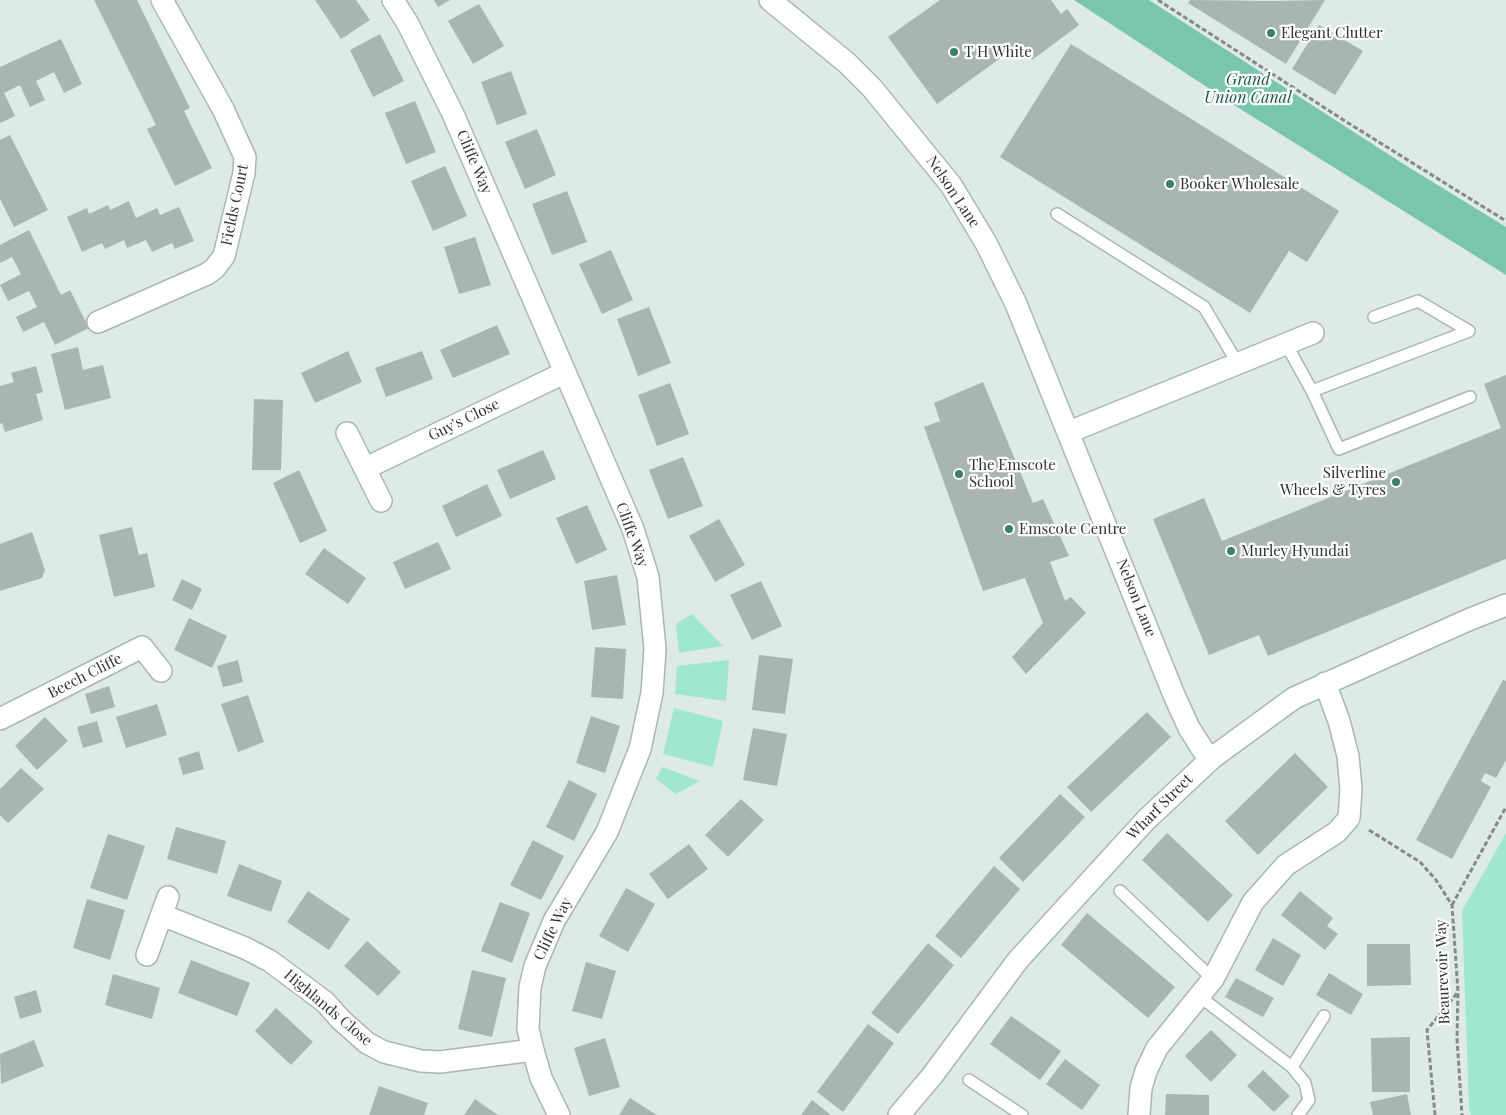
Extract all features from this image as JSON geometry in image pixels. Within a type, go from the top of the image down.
[{"type":"street","name":"Fields Court","points":[[98,322],[207,274],[216,268],[224,256],[244,173],[244,157],[223,109],[162,0]]},
{"type":"street","name":"Cliffe Way","points":[[393,0],[413,32],[454,114],[641,552],[650,597],[655,649],[651,701],[640,749],[627,785],[606,832],[554,921],[535,966],[528,1029],[541,1078],[559,1115]]},
{"type":"street","name":"Nelson Lane","points":[[770,0],[847,63],[872,88],[951,185],[986,243],[1016,304],[1174,695],[1189,728],[1203,750],[1212,758]]},
{"type":"street","points":[[1069,432],[1313,333]]},
{"type":"street","name":"Guy's Close","points":[[366,468],[564,373]]},
{"type":"street","points":[[347,433],[381,501]]},
{"type":"street","name":"Wharf Street","points":[[899,1115],[932,1076],[1018,960],[1146,820],[1212,758],[1294,698],[1506,605]]},
{"type":"street","name":"Beech Cliffe","points":[[0,719],[142,647],[161,671]]},
{"type":"street","points":[[1139,1115],[1144,1079],[1157,1048],[1213,979],[1253,902],[1286,865],[1337,832],[1348,818],[1351,789],[1348,756],[1339,721],[1325,683]]},
{"type":"street","name":"Highlands Close","points":[[147,955],[165,906],[270,961],[325,1002],[360,1037],[384,1052],[421,1061],[440,1062],[533,1050]]},
{"type":"lane","points":[[1057,214],[1204,307],[1238,364]]},
{"type":"lane","points":[[1312,391],[1470,331],[1418,301],[1374,317]]},
{"type":"lane","points":[[1286,344],[1312,391],[1339,449],[1470,397]]},
{"type":"lane","points":[[1120,891],[1213,979]]},
{"type":"lane","points":[[1198,996],[1292,1067],[1305,1083],[1309,1100],[1298,1115]]},
{"type":"lane","points":[[1292,1067],[1324,1016]]},
{"type":"lane","points":[[970,1080],[1022,1115]]},
{"type":"path","points":[[1158,0],[1345,121],[1506,221]]},
{"type":"path","points":[[1452,906],[1506,807]]},
{"type":"path","name":"Beaurevoir Way","points":[[1348,818],[1420,862],[1436,880],[1452,906],[1458,992],[1457,1039],[1462,1115]]},
{"type":"path","points":[[1435,1115],[1427,1030],[1458,992]]},
{"type":"shaded area","points":[[692,614],[723,646],[679,653],[676,624]]},
{"type":"shaded area","points":[[729,660],[726,701],[675,694],[677,666]]},
{"type":"shaded area","points":[[674,708],[723,721],[713,767],[663,754]]},
{"type":"shaded area","points":[[662,767],[700,781],[676,794],[656,779]]},
{"type":"shaded area","points":[[1506,833],[1506,1115],[1471,1115],[1469,1108],[1462,911]]},
{"type":"water","name":"Grand Union Canal","points":[[1074,0],[1149,0],[1405,165],[1506,227],[1506,275],[1242,110]]},
{"type":"building","points":[[94,0],[137,0],[190,108],[184,111],[212,168],[175,186],[147,129],[156,125]]},
{"type":"building","points":[[315,0],[356,0],[370,20],[341,39]]},
{"type":"building","points":[[434,0],[450,0],[438,7]]},
{"type":"building","name":"T H White","points":[[940,0],[1051,0],[1061,14],[1067,9],[1079,25],[1032,60],[1020,44],[937,104],[888,37]]},
{"type":"building","name":"Elegant Clutter","points":[[1190,0],[1325,0],[1286,64],[1188,3]]},
{"type":"building","points":[[479,4],[504,46],[473,64],[448,21]]},
{"type":"building","points":[[1319,25],[1363,51],[1335,95],[1292,69]]},
{"type":"building","points":[[380,34],[404,81],[373,97],[350,50]]},
{"type":"building","points":[[61,39],[82,84],[64,93],[54,72],[36,81],[45,100],[30,107],[20,85],[4,93],[15,116],[0,123],[0,67]]},
{"type":"building","name":"Booker Wholesale","points":[[1071,44],[1339,211],[1307,262],[1289,251],[1250,313],[1000,157]]},
{"type":"building","points":[[511,71],[527,114],[497,125],[481,82]]},
{"type":"building","points":[[415,101],[436,152],[406,164],[385,113]]},
{"type":"building","points":[[537,129],[556,175],[525,189],[505,142]]},
{"type":"building","points":[[10,135],[48,210],[14,227],[0,199],[0,140]]},
{"type":"building","points":[[445,166],[467,216],[433,231],[411,181]]},
{"type":"building","points":[[567,191],[587,242],[552,255],[532,204]]},
{"type":"building","points":[[129,201],[136,218],[157,208],[160,215],[179,207],[194,241],[175,249],[172,243],[152,252],[146,240],[127,248],[124,240],[105,249],[102,243],[82,252],[67,217],[87,208],[89,214],[108,205],[110,210]]},
{"type":"building","points":[[29,230],[61,295],[70,290],[89,328],[55,345],[44,322],[23,332],[16,317],[37,307],[29,291],[8,301],[0,285],[21,274],[12,257],[0,263],[0,245]]},
{"type":"building","points":[[475,237],[491,285],[459,294],[444,247]]},
{"type":"building","points":[[611,250],[633,300],[602,314],[579,264]]},
{"type":"building","points":[[649,307],[671,363],[638,376],[617,319]]},
{"type":"building","points":[[497,325],[510,354],[453,378],[440,350]]},
{"type":"building","points":[[78,347],[83,370],[103,365],[111,398],[65,410],[51,354]]},
{"type":"building","points":[[348,351],[362,382],[315,403],[301,373]]},
{"type":"building","points":[[422,351],[433,379],[386,397],[375,368]]},
{"type":"building","points":[[36,366],[43,392],[36,394],[43,420],[5,432],[2,423],[0,424],[0,386],[14,382],[11,373]]},
{"type":"building","points":[[1506,375],[1506,559],[1268,656],[1259,635],[1209,655],[1153,519],[1204,498],[1222,541],[1501,428],[1484,384]]},
{"type":"building","name":"Emscote Centre","points":[[983,382],[1033,503],[1043,499],[1069,556],[1050,562],[1065,601],[1071,597],[1086,613],[1026,674],[1012,657],[1043,623],[1025,578],[983,591],[924,427],[940,421],[934,403]]},
{"type":"building","points":[[670,383],[689,434],[657,446],[638,395]]},
{"type":"building","points":[[254,399],[283,400],[281,470],[252,470]]},
{"type":"building","points":[[543,450],[556,479],[510,499],[497,470]]},
{"type":"building","points":[[683,457],[703,506],[668,519],[649,470]]},
{"type":"building","points":[[299,470],[327,531],[300,543],[273,483]]},
{"type":"building","points":[[487,484],[502,516],[456,537],[442,506]]},
{"type":"building","points":[[587,505],[607,550],[576,564],[556,518]]},
{"type":"building","points":[[719,519],[745,565],[715,582],[689,536]]},
{"type":"building","points":[[132,527],[139,555],[147,553],[155,587],[114,597],[99,535]]},
{"type":"building","points":[[32,532],[45,570],[42,578],[0,591],[0,544]]},
{"type":"building","points":[[438,542],[451,569],[405,589],[393,562]]},
{"type":"building","points":[[324,548],[366,578],[348,604],[305,574]]},
{"type":"building","points":[[617,575],[626,625],[592,630],[584,581]]},
{"type":"building","points":[[182,579],[202,589],[192,610],[172,600]]},
{"type":"building","points":[[761,581],[782,626],[752,640],[730,595]]},
{"type":"building","points":[[189,618],[227,636],[212,668],[174,650]]},
{"type":"building","points":[[595,647],[626,649],[623,699],[591,697]]},
{"type":"building","points":[[759,655],[793,659],[785,714],[752,710]]},
{"type":"building","points":[[238,660],[243,682],[223,687],[217,666]]},
{"type":"building","points":[[1503,680],[1506,681],[1506,760],[1496,778],[1485,773],[1481,781],[1491,787],[1452,859],[1416,840]]},
{"type":"building","points":[[109,686],[115,707],[91,714],[85,694]]},
{"type":"building","points":[[248,695],[264,742],[238,752],[221,704]]},
{"type":"building","points":[[157,704],[167,735],[126,748],[116,717]]},
{"type":"building","points":[[1147,712],[1171,737],[1091,812],[1067,787]]},
{"type":"building","points":[[591,716],[620,726],[605,773],[576,763]]},
{"type":"building","points":[[45,717],[68,741],[37,770],[15,746]]},
{"type":"building","points":[[97,721],[103,742],[83,748],[77,727]]},
{"type":"building","points":[[753,728],[787,734],[777,786],[743,780]]},
{"type":"building","points":[[199,751],[204,769],[183,775],[178,758]]},
{"type":"building","points":[[1295,753],[1328,787],[1258,855],[1225,821]]},
{"type":"building","points":[[21,768],[44,789],[8,823],[0,815],[0,789]]},
{"type":"building","points":[[569,780],[597,794],[574,841],[546,827]]},
{"type":"building","points":[[1060,794],[1085,817],[1023,882],[999,858]]},
{"type":"building","points":[[741,799],[764,820],[728,857],[705,835]]},
{"type":"building","points":[[176,827],[226,841],[217,874],[167,859]]},
{"type":"building","points":[[1167,833],[1233,895],[1208,922],[1142,860]]},
{"type":"building","points":[[108,834],[145,846],[127,900],[90,888]]},
{"type":"building","points":[[533,840],[564,856],[541,900],[510,885]]},
{"type":"building","points":[[689,844],[708,869],[668,899],[649,874]]},
{"type":"building","points":[[239,864],[282,881],[271,912],[227,896]]},
{"type":"building","points":[[994,866],[1020,889],[961,958],[935,936]]},
{"type":"building","points":[[626,888],[655,904],[628,952],[599,936]]},
{"type":"building","points":[[308,891],[350,919],[329,950],[287,922]]},
{"type":"building","points":[[1300,891],[1333,918],[1327,926],[1338,934],[1325,950],[1281,915]]},
{"type":"building","points":[[87,899],[125,910],[110,960],[73,948]]},
{"type":"building","points":[[500,902],[530,913],[512,963],[481,951]]},
{"type":"building","points":[[1087,913],[1175,987],[1148,1018],[1061,945]]},
{"type":"building","points":[[1273,938],[1301,955],[1283,986],[1255,970]]},
{"type":"building","points":[[367,941],[401,972],[378,996],[344,966]]},
{"type":"building","points":[[928,943],[954,965],[898,1034],[871,1013]]},
{"type":"building","points":[[1367,944],[1410,944],[1411,985],[1367,986]]},
{"type":"building","points":[[191,960],[250,983],[237,1016],[178,993]]},
{"type":"building","points":[[586,962],[616,971],[602,1019],[572,1011]]},
{"type":"building","points":[[472,970],[506,978],[492,1037],[458,1029]]},
{"type":"building","points":[[1329,973],[1363,994],[1351,1015],[1316,995]]},
{"type":"building","points":[[113,974],[160,988],[152,1019],[105,1005]]},
{"type":"building","points":[[1236,978],[1274,998],[1263,1017],[1225,997]]},
{"type":"building","points":[[36,990],[42,1012],[20,1019],[14,997]]},
{"type":"building","points":[[276,1008],[313,1042],[291,1065],[255,1031]]},
{"type":"building","points":[[1011,1016],[1061,1051],[1040,1080],[990,1044]]},
{"type":"building","points":[[868,1024],[894,1043],[843,1112],[817,1092]]},
{"type":"building","points":[[1211,1030],[1237,1055],[1211,1082],[1185,1056]]},
{"type":"building","points":[[1410,1037],[1410,1092],[1372,1092],[1371,1038]]},
{"type":"building","points":[[605,1038],[620,1087],[589,1096],[574,1048]]},
{"type":"building","points":[[34,1040],[44,1066],[1,1084],[0,1054]]},
{"type":"building","points":[[1065,1059],[1100,1085],[1082,1110],[1046,1084]]},
{"type":"building","points":[[1263,1070],[1290,1096],[1274,1112],[1247,1086]]},
{"type":"building","points":[[379,1086],[428,1103],[424,1115],[369,1115]]},
{"type":"building","points":[[1166,1094],[1209,1095],[1209,1115],[1165,1115]]},
{"type":"building","points":[[1407,1094],[1411,1115],[1373,1115],[1370,1102]]},
{"type":"building","points":[[630,1098],[652,1112],[657,1115],[619,1115]]},
{"type":"building","points":[[475,1099],[498,1115],[464,1115]]},
{"type":"building","points":[[812,1100],[831,1115],[801,1115]]},
{"type":"place","name":"Elegant Clutter","points":[[1271,33]]},
{"type":"place","name":"T H White","points":[[954,52]]},
{"type":"place","name":"Booker Wholesale","points":[[1170,184]]},
{"type":"place","name":"The Emscote School","points":[[959,474]]},
{"type":"place","name":"Silverline Wheels & Tyres","points":[[1396,482]]},
{"type":"place","name":"Emscote Centre","points":[[1009,529]]},
{"type":"place","name":"Murley Hyundai","points":[[1231,551]]}]
